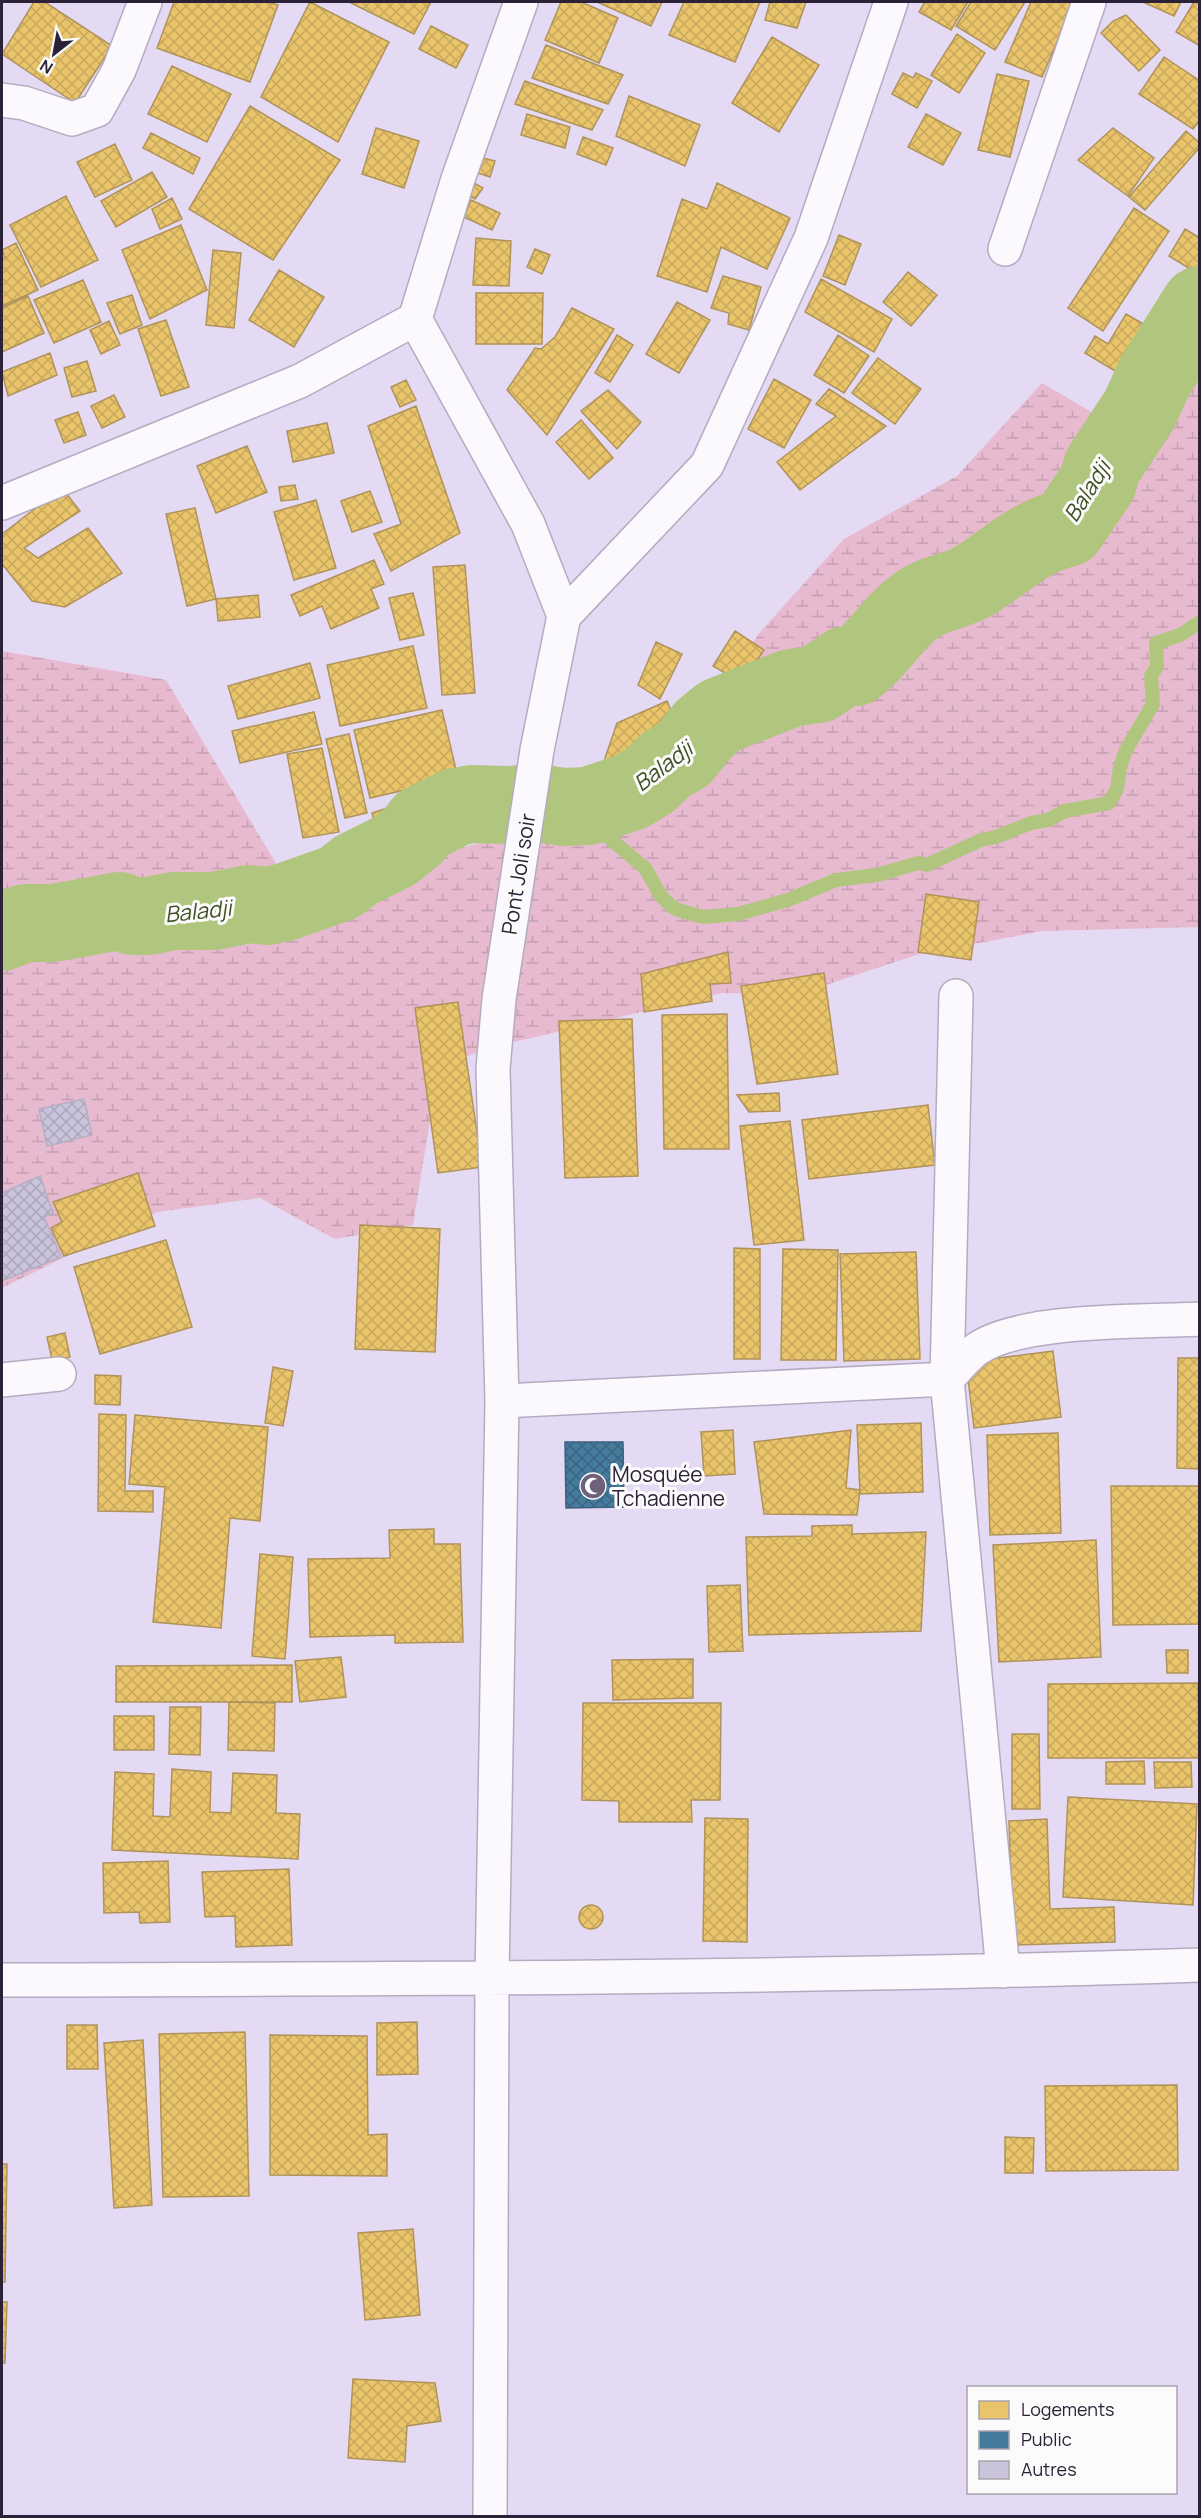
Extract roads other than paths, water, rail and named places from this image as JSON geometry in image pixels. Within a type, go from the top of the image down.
[{"type":"street","points":[[2,100],[24,103],[72,119],[98,110],[119,70],[146,2]]},
{"type":"street","points":[[2,503],[300,381],[415,320],[458,179],[521,2]]},
{"type":"street","points":[[415,320],[528,524],[564,616],[707,465],[811,238],[891,2]]},
{"type":"street","points":[[1005,249],[1089,2]]},
{"type":"street","name":"Pont Joli soir","points":[[490,2517],[492,1979],[502,1401],[493,1069],[499,999],[537,750],[564,616]]},
{"type":"street","points":[[957,996],[947,1379],[1003,1971]]},
{"type":"street","points":[[502,1401],[947,1379],[976,1350],[1008,1334],[1071,1326],[1200,1319]]},
{"type":"street","points":[[2,1380],[59,1374]]},
{"type":"street","points":[[2,1980],[492,1979],[1003,1971],[1200,1965]]},
{"type":"waterway","name":"Baladji","points":[[2,932],[25,923],[54,923],[119,911],[133,916],[148,916],[174,911],[214,911],[249,904],[268,906],[339,883],[356,870],[394,851],[414,835],[422,824],[456,807],[472,804],[514,805],[531,802],[563,807],[588,806],[630,792],[650,780],[665,765],[683,755],[704,729],[720,716],[791,688],[818,684],[846,665],[855,667],[917,605],[972,582],[1041,537],[1067,528],[1098,482],[1102,467],[1140,409],[1154,378],[1200,305]]},
{"type":"waterway","points":[[588,806],[605,828],[608,837],[645,868],[661,896],[671,906],[703,917],[738,914],[788,900],[836,880],[877,875],[918,863],[927,865],[981,840],[996,837],[1031,823],[1048,820],[1065,811],[1109,803],[1117,789],[1120,767],[1126,750],[1153,704],[1151,676],[1157,666],[1156,643],[1180,635],[1200,622]]},
{"type":"place","name":"Mosquée Tchadienne","points":[[593,1486]]}]
